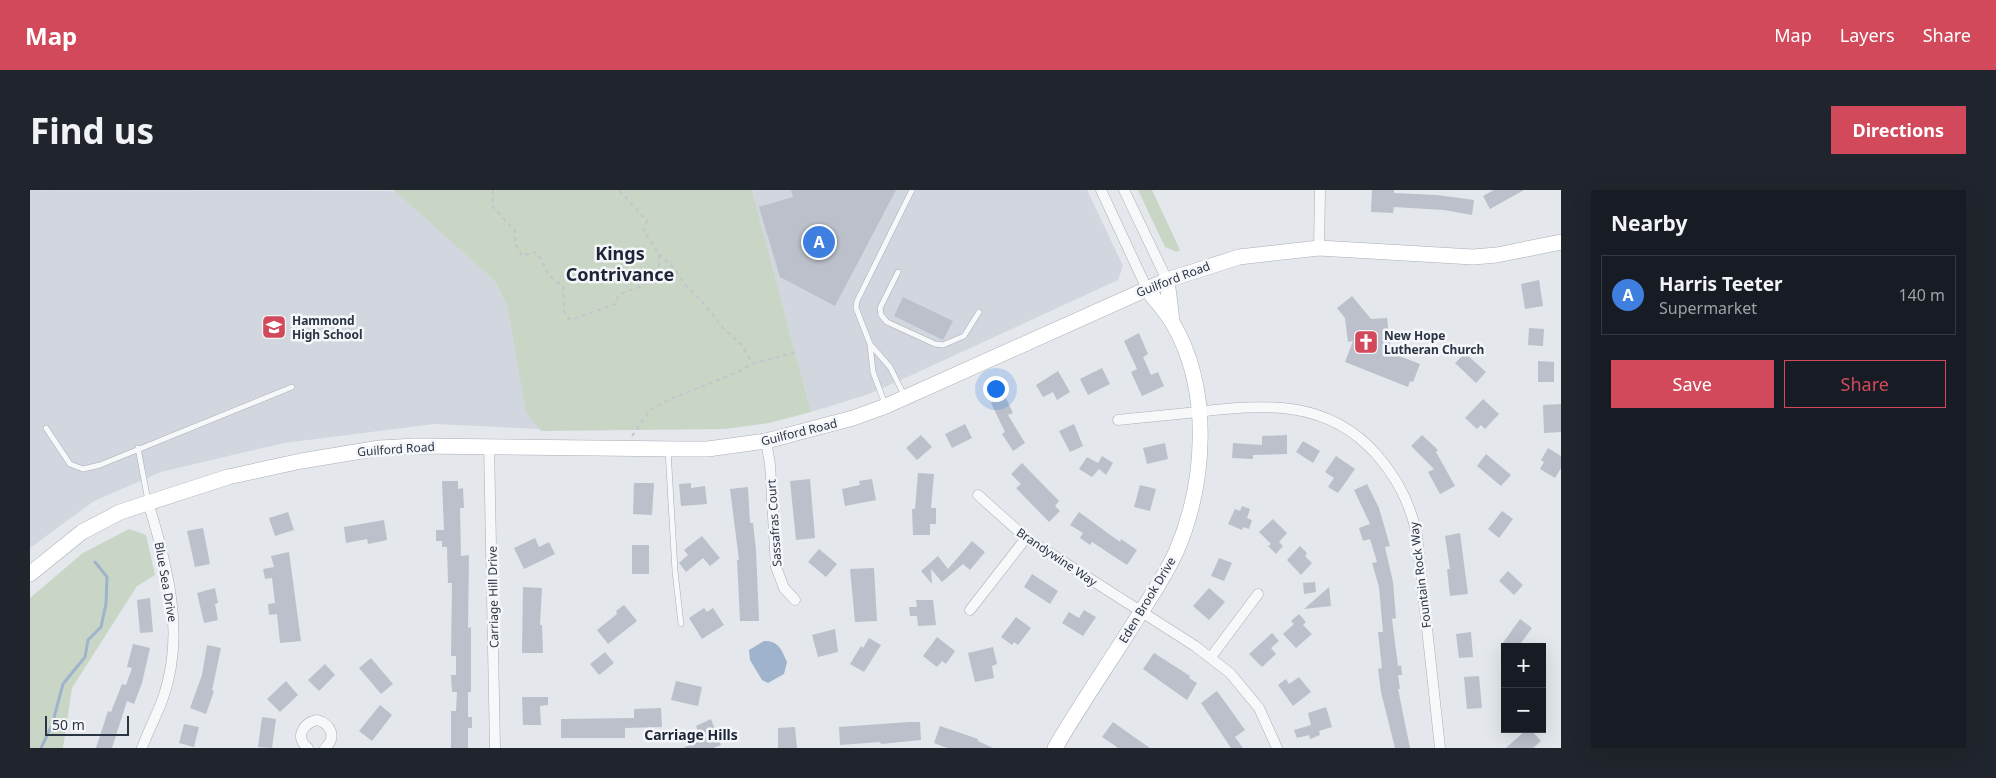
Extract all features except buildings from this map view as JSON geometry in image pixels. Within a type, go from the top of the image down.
[{"type":"street","name":"Eden Brook Drive","points":[[1101,190],[1146,289],[1172,322]]},
{"type":"street","name":"Eden Brook Drive","points":[[1054,748],[1162,580],[1188,523],[1198,469],[1200,441],[1198,412],[1190,366],[1172,322],[1167,280],[1124,190]]},
{"type":"street","points":[[1318,248],[1320,190]]},
{"type":"street","name":"Guilford Road","points":[[30,574],[82,532],[120,512],[228,477],[347,453],[416,446],[489,445],[708,449],[766,441],[853,418],[886,406],[1167,280],[1203,266],[1239,257],[1318,248],[1473,257],[1497,255],[1561,242]]},
{"type":"street","name":"Fountain Rock Way","points":[[1118,420],[1258,406],[1301,410],[1338,424],[1371,448],[1388,467],[1409,503],[1417,536],[1440,748]]},
{"type":"street","name":"Sassafras Court","points":[[766,441],[770,464],[776,567],[784,588],[794,600]]},
{"type":"street","name":"Carriage Hill Drive","points":[[489,445],[495,748]]},
{"type":"street","name":"Brandywine Way","points":[[978,495],[1026,538],[1211,657],[1230,673],[1247,690],[1262,715],[1277,748]]},
{"type":"street","name":"Blue Sea Drive","points":[[142,748],[163,698],[174,650],[171,600],[159,540],[148,502]]},
{"type":"street","points":[[970,610],[1026,538]]},
{"type":"street","points":[[1211,657],[1258,594]]},
{"type":"street","points":[[308,748],[301,740],[301,733],[304,726],[317,720],[327,724],[332,733],[332,739],[325,748]]},
{"type":"lane","points":[[886,406],[873,372],[870,344],[856,308],[857,301],[912,190]]},
{"type":"lane","points":[[898,272],[880,308],[881,315],[887,322],[934,344],[943,345],[964,336],[979,312]]},
{"type":"lane","points":[[870,344],[890,367],[905,397]]},
{"type":"lane","points":[[46,428],[70,464],[83,470],[100,465],[292,387]]},
{"type":"lane","points":[[138,448],[148,502]]},
{"type":"lane","points":[[668,449],[675,571],[681,624]]},
{"type":"path","points":[[493,190],[492,206],[515,231],[516,243],[522,256],[534,252],[538,254],[549,276],[563,286],[564,311],[570,320],[615,304],[618,297],[626,291],[637,288],[652,280],[659,267],[658,254]]},
{"type":"path","points":[[619,190],[647,221],[644,231],[658,254],[674,268],[687,287],[701,300],[724,329],[742,345],[752,364]]},
{"type":"path","points":[[624,448],[650,410],[673,398],[738,372],[752,364],[796,352]]},
{"type":"shaded area","name":"Hammond High School","points":[[30,190],[396,191],[495,281],[540,373],[540,429],[434,424],[284,443],[161,472],[94,501],[30,548]]},
{"type":"shaded area","points":[[752,190],[1087,190],[1123,266],[1118,280],[869,394],[811,412]]},
{"type":"green space","points":[[394,190],[752,190],[811,412],[769,423],[725,429],[541,431],[526,412],[508,308],[495,281]]},
{"type":"green space","points":[[1138,190],[1152,190],[1180,250],[1177,252],[1165,247]]},
{"type":"green space","points":[[129,529],[146,535],[155,575],[137,586],[72,688],[63,748],[30,748],[30,598],[83,553]]},
{"type":"water","points":[[764,641],[776,644],[787,662],[784,674],[768,683],[762,680],[750,660],[749,650]]},
{"type":"waterway","points":[[41,748],[52,725],[63,684],[85,657],[88,640],[101,627],[106,604],[107,577],[95,562]]},
{"type":"place","name":"Harris Teeter","points":[[819,242]]},
{"type":"place","name":"Hammond High School","points":[[274,327]]},
{"type":"place","name":"New Hope Lutheran Church","points":[[1366,342]]},
{"type":"district","name":"Kings Contrivance","points":[[620,263]]},
{"type":"district","name":"Carriage Hills","points":[[691,734]]}]
